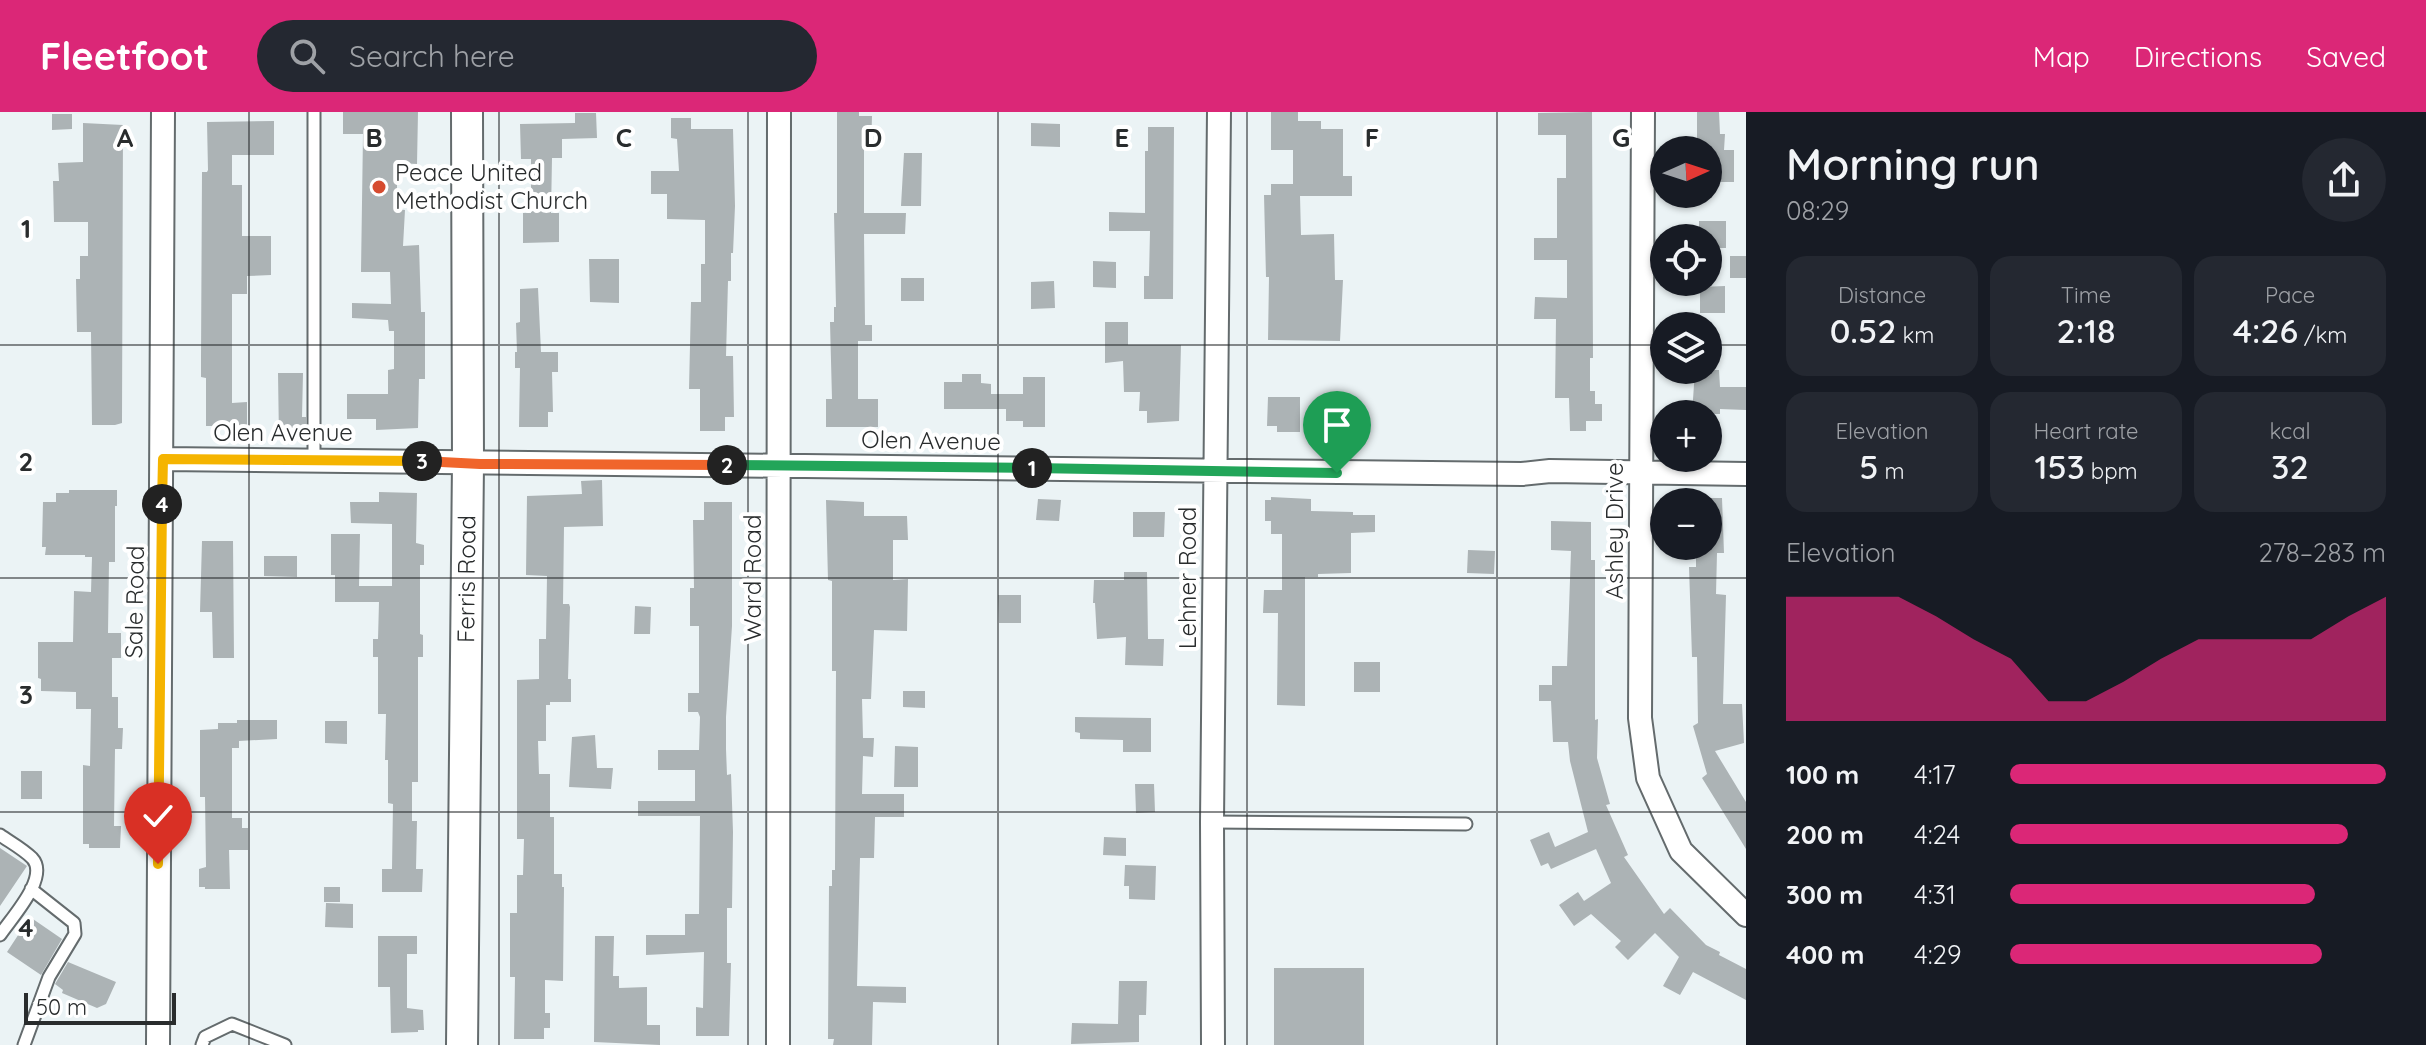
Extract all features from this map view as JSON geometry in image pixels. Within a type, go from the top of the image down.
[{"type":"main road","name":"Ferris Road","points":[[462,1045],[468,463],[467,112]]},
{"type":"street","name":"Sale Road","points":[[158,1045],[163,112]]},
{"type":"street","name":"Ward Road","points":[[778,1045],[779,112]]},
{"type":"street","name":"Lehner Road","points":[[1213,1045],[1212,822],[1219,112]]},
{"type":"street","name":"Ashley Drive","points":[[1643,112],[1640,718],[1648,778],[1681,851],[1746,915]]},
{"type":"street","name":"Olen Avenue","points":[[163,459],[1215,472],[1746,474]]},
{"type":"lane","points":[[314,112],[314,459]]},
{"type":"lane","points":[[1212,822],[1466,824]]},
{"type":"lane","points":[[0,835],[31,857],[39,867],[38,879],[0,935]]},
{"type":"lane","points":[[24,1045],[49,977],[75,934],[74,923],[31,889]]},
{"type":"lane","points":[[202,1045],[205,1037],[232,1024],[285,1045]]},
{"type":"building","points":[[343,112],[418,112],[417,164],[397,163],[397,209],[405,210],[403,246],[419,245],[421,312],[425,312],[425,379],[419,379],[418,428],[376,430],[376,419],[347,419],[347,394],[388,394],[388,370],[394,369],[394,331],[389,331],[388,320],[352,318],[352,303],[391,304],[390,272],[361,272],[363,134],[343,134]]},
{"type":"building","points":[[837,112],[859,112],[859,116],[872,116],[871,149],[864,149],[864,213],[906,213],[905,234],[864,234],[865,325],[872,325],[872,341],[858,341],[858,399],[878,399],[878,427],[826,427],[826,399],[832,399],[830,322],[834,322],[836,307],[834,213],[837,213]]},
{"type":"building","points":[[1271,112],[1298,112],[1298,121],[1321,121],[1321,129],[1343,129],[1343,176],[1352,176],[1352,196],[1300,196],[1301,235],[1334,234],[1335,280],[1343,280],[1340,341],[1268,340],[1269,277],[1266,277],[1264,195],[1271,195],[1271,184],[1293,184],[1293,150],[1271,150]]},
{"type":"building","points":[[1592,112],[1593,358],[1590,358],[1590,391],[1595,391],[1595,404],[1602,404],[1602,421],[1586,421],[1586,431],[1570,431],[1569,398],[1555,398],[1556,319],[1534,319],[1535,297],[1567,298],[1567,260],[1534,260],[1534,238],[1557,238],[1557,178],[1566,178],[1566,135],[1538,135],[1538,113]]},
{"type":"building","points":[[1697,112],[1719,112],[1720,134],[1725,134],[1724,150],[1734,150],[1734,182],[1722,182],[1722,136],[1697,136]]},
{"type":"building","points":[[575,113],[596,113],[597,138],[562,139],[562,158],[552,158],[551,213],[559,213],[559,242],[523,243],[523,213],[531,213],[531,159],[521,159],[520,124],[575,123]]},
{"type":"building","points":[[52,114],[72,114],[72,129],[52,130]]},
{"type":"building","points":[[671,118],[691,118],[691,129],[733,129],[735,206],[731,281],[728,281],[726,356],[733,356],[734,417],[725,417],[725,431],[700,431],[700,389],[689,389],[691,302],[701,302],[705,220],[667,219],[667,194],[651,194],[651,171],[679,171],[677,139],[671,138]]},
{"type":"building","points":[[274,121],[274,155],[232,155],[232,185],[242,185],[242,236],[271,236],[271,275],[247,276],[247,294],[232,294],[232,403],[247,402],[247,426],[206,426],[206,378],[201,377],[201,359],[202,172],[208,170],[207,122]]},
{"type":"building","points":[[83,123],[123,125],[122,423],[115,425],[92,425],[91,332],[77,332],[76,279],[80,279],[80,256],[88,256],[88,222],[54,222],[53,181],[59,181],[58,163],[83,162]]},
{"type":"building","points":[[1031,123],[1060,124],[1060,147],[1031,146]]},
{"type":"building","points":[[1148,127],[1174,127],[1173,299],[1144,299],[1144,276],[1149,276],[1150,231],[1109,231],[1109,212],[1145,213]]},
{"type":"building","points":[[904,153],[922,153],[921,206],[901,206]]},
{"type":"building","points":[[1699,221],[1726,221],[1726,248],[1722,248],[1722,224],[1699,224]]},
{"type":"building","points":[[1730,256],[1746,256],[1746,278],[1730,278]]},
{"type":"building","points":[[589,259],[619,259],[619,303],[590,302]]},
{"type":"building","points":[[1093,261],[1116,262],[1116,288],[1093,287]]},
{"type":"building","points":[[901,278],[924,278],[924,301],[901,301]]},
{"type":"building","points":[[1054,281],[1055,308],[1031,309],[1031,282]]},
{"type":"building","points":[[1722,286],[1725,286],[1725,313],[1700,312],[1700,296],[1722,296]]},
{"type":"building","points":[[538,288],[541,352],[558,352],[558,372],[552,372],[553,412],[548,412],[548,427],[519,427],[520,368],[515,368],[515,352],[516,323],[520,322],[520,289]]},
{"type":"building","points":[[1105,322],[1128,322],[1128,345],[1181,345],[1179,421],[1147,423],[1147,411],[1139,411],[1140,392],[1124,392],[1123,361],[1105,363]]},
{"type":"building","points":[[278,373],[303,373],[302,417],[306,417],[306,439],[279,439]]},
{"type":"building","points":[[962,374],[981,374],[981,383],[991,384],[991,394],[1023,394],[1023,377],[1045,377],[1045,427],[1023,427],[1023,421],[1006,421],[1006,409],[944,409],[944,382],[962,382]]},
{"type":"building","points":[[1694,384],[1746,387],[1746,410],[1722,409],[1722,400],[1693,400]]},
{"type":"building","points":[[1268,397],[1300,397],[1300,432],[1277,432],[1277,426],[1267,426]]},
{"type":"building","points":[[1311,423],[1331,423],[1331,442],[1310,441]]},
{"type":"building","points":[[602,480],[603,526],[564,527],[563,604],[570,607],[568,679],[571,679],[571,702],[550,702],[546,705],[546,741],[538,741],[539,774],[550,774],[554,874],[562,874],[564,887],[563,981],[545,980],[545,1013],[550,1013],[550,1028],[544,1028],[544,1039],[514,1039],[515,977],[510,977],[510,913],[517,913],[517,875],[523,875],[524,839],[517,839],[517,680],[539,679],[539,639],[546,639],[547,576],[526,575],[527,496],[582,494],[581,481]]},
{"type":"building","points":[[69,490],[117,490],[115,562],[109,562],[108,633],[121,633],[121,658],[112,658],[112,697],[118,697],[118,728],[123,728],[122,749],[115,749],[114,826],[121,826],[120,848],[89,848],[89,844],[83,844],[83,765],[90,766],[91,709],[76,709],[76,692],[41,691],[41,679],[38,678],[38,642],[73,642],[74,591],[91,592],[92,557],[45,555],[46,547],[42,547],[43,502],[56,502],[56,493],[69,493]]},
{"type":"building","points":[[379,492],[417,493],[416,543],[424,545],[424,565],[420,565],[423,657],[418,657],[418,782],[412,782],[412,821],[417,821],[416,869],[423,869],[422,892],[382,892],[382,869],[392,869],[393,804],[388,803],[386,714],[378,714],[378,657],[373,657],[373,639],[378,639],[379,602],[335,602],[335,575],[331,575],[331,534],[360,534],[359,586],[392,586],[392,524],[351,523],[350,502],[379,502]]},
{"type":"building","points":[[1271,497],[1311,499],[1311,511],[1375,515],[1375,532],[1351,533],[1351,573],[1305,577],[1305,706],[1277,705],[1278,613],[1263,613],[1264,590],[1282,590],[1282,534],[1271,534],[1271,521],[1265,521],[1265,500],[1271,500]]},
{"type":"building","points":[[1722,498],[1724,553],[1722,553]]},
{"type":"building","points":[[1038,499],[1061,500],[1059,521],[1036,520]]},
{"type":"building","points":[[826,500],[864,502],[864,516],[907,516],[908,540],[893,540],[893,580],[908,579],[907,631],[874,630],[871,699],[862,699],[863,738],[874,738],[873,757],[863,756],[862,794],[904,794],[904,817],[875,817],[874,858],[860,858],[857,986],[906,987],[906,1003],[873,1002],[872,1045],[833,1045],[834,1039],[828,1039],[829,886],[832,886],[832,870],[835,870],[836,671],[832,671],[832,581],[828,580]]},
{"type":"building","points":[[704,502],[732,502],[732,626],[726,717],[727,775],[731,774],[733,832],[732,908],[727,908],[727,963],[731,963],[729,1036],[696,1036],[696,1007],[703,1008],[704,952],[646,955],[646,935],[685,935],[685,914],[699,914],[700,816],[638,816],[638,801],[695,801],[695,770],[658,770],[658,750],[699,750],[700,717],[698,712],[688,712],[688,693],[699,693],[699,626],[690,626],[690,588],[694,588],[693,520],[704,520]]},
{"type":"building","points":[[1133,512],[1165,512],[1164,537],[1133,537]]},
{"type":"building","points":[[1551,521],[1591,522],[1591,560],[1595,560],[1597,758],[1610,804],[1606,805],[1628,855],[1624,857],[1664,914],[1670,908],[1706,945],[1746,969],[1746,1000],[1693,972],[1680,995],[1663,986],[1679,957],[1655,933],[1628,960],[1615,947],[1621,941],[1591,914],[1574,926],[1559,905],[1578,892],[1584,901],[1611,883],[1596,849],[1551,869],[1548,863],[1541,866],[1530,840],[1549,832],[1555,847],[1588,832],[1568,742],[1553,742],[1551,701],[1539,701],[1539,685],[1552,685],[1552,666],[1567,666],[1571,551],[1551,550]]},
{"type":"building","points":[[202,541],[233,541],[234,658],[213,658],[212,612],[200,612]]},
{"type":"building","points":[[1468,550],[1495,551],[1494,574],[1467,573]]},
{"type":"building","points":[[264,556],[297,556],[297,577],[264,576]]},
{"type":"building","points":[[1696,560],[1717,560],[1716,594],[1726,595],[1723,704],[1742,704],[1744,743],[1715,751],[1746,802],[1746,849],[1702,778],[1707,774],[1693,726],[1698,723],[1697,657],[1692,657],[1689,567],[1696,567]]},
{"type":"building","points":[[1124,572],[1147,572],[1148,639],[1164,639],[1163,666],[1125,665],[1126,637],[1097,639],[1094,580],[1124,580]]},
{"type":"building","points":[[998,595],[1021,595],[1021,623],[999,623]]},
{"type":"building","points":[[635,606],[651,607],[650,634],[634,634]]},
{"type":"building","points":[[1354,662],[1380,662],[1380,692],[1354,692]]},
{"type":"building","points":[[903,691],[925,691],[925,708],[903,707]]},
{"type":"building","points":[[1075,717],[1151,718],[1151,752],[1123,752],[1123,740],[1080,739],[1080,733],[1075,732]]},
{"type":"building","points":[[237,720],[277,720],[277,739],[239,741],[239,748],[232,748],[232,818],[242,818],[242,828],[248,828],[248,850],[229,850],[230,889],[205,889],[199,887],[199,869],[206,867],[205,797],[200,797],[200,730],[218,729],[218,723],[237,723]]},
{"type":"building","points":[[325,721],[347,721],[347,744],[325,743]]},
{"type":"building","points":[[595,735],[597,768],[613,768],[611,789],[569,787],[572,737]]},
{"type":"building","points":[[895,746],[918,747],[918,787],[894,787]]},
{"type":"building","points":[[21,771],[42,771],[42,799],[21,799]]},
{"type":"building","points":[[1135,784],[1154,784],[1155,812],[1136,813]]},
{"type":"building","points":[[1104,837],[1126,838],[1126,856],[1103,855]]},
{"type":"building","points":[[0,848],[27,866],[0,906]]},
{"type":"building","points":[[1125,865],[1156,866],[1155,900],[1129,899],[1129,886],[1124,886]]},
{"type":"building","points":[[324,887],[340,887],[340,902],[324,902]]},
{"type":"building","points":[[326,903],[353,904],[353,928],[325,927]]},
{"type":"building","points":[[30,917],[62,939],[41,975],[7,952]]},
{"type":"building","points":[[378,936],[417,936],[417,954],[407,954],[407,1008],[423,1010],[424,1030],[391,1033],[390,987],[378,987]]},
{"type":"building","points":[[595,936],[614,936],[613,976],[619,976],[619,988],[647,987],[647,1025],[660,1025],[660,1045],[594,1042]]},
{"type":"building","points":[[68,962],[116,982],[106,1004],[97,1008],[62,993],[63,990],[55,984]]},
{"type":"building","points":[[1274,968],[1364,968],[1364,1045],[1274,1045]]},
{"type":"building","points":[[1119,981],[1147,981],[1146,1015],[1139,1015],[1139,1042],[1071,1044],[1072,1023],[1118,1024]]},
{"type":"place","name":"Peace United Methodist Church","points":[[379,187]]},
{"type":"route","points":[[158,864],[163,459],[966,466],[1337,473]]}]
